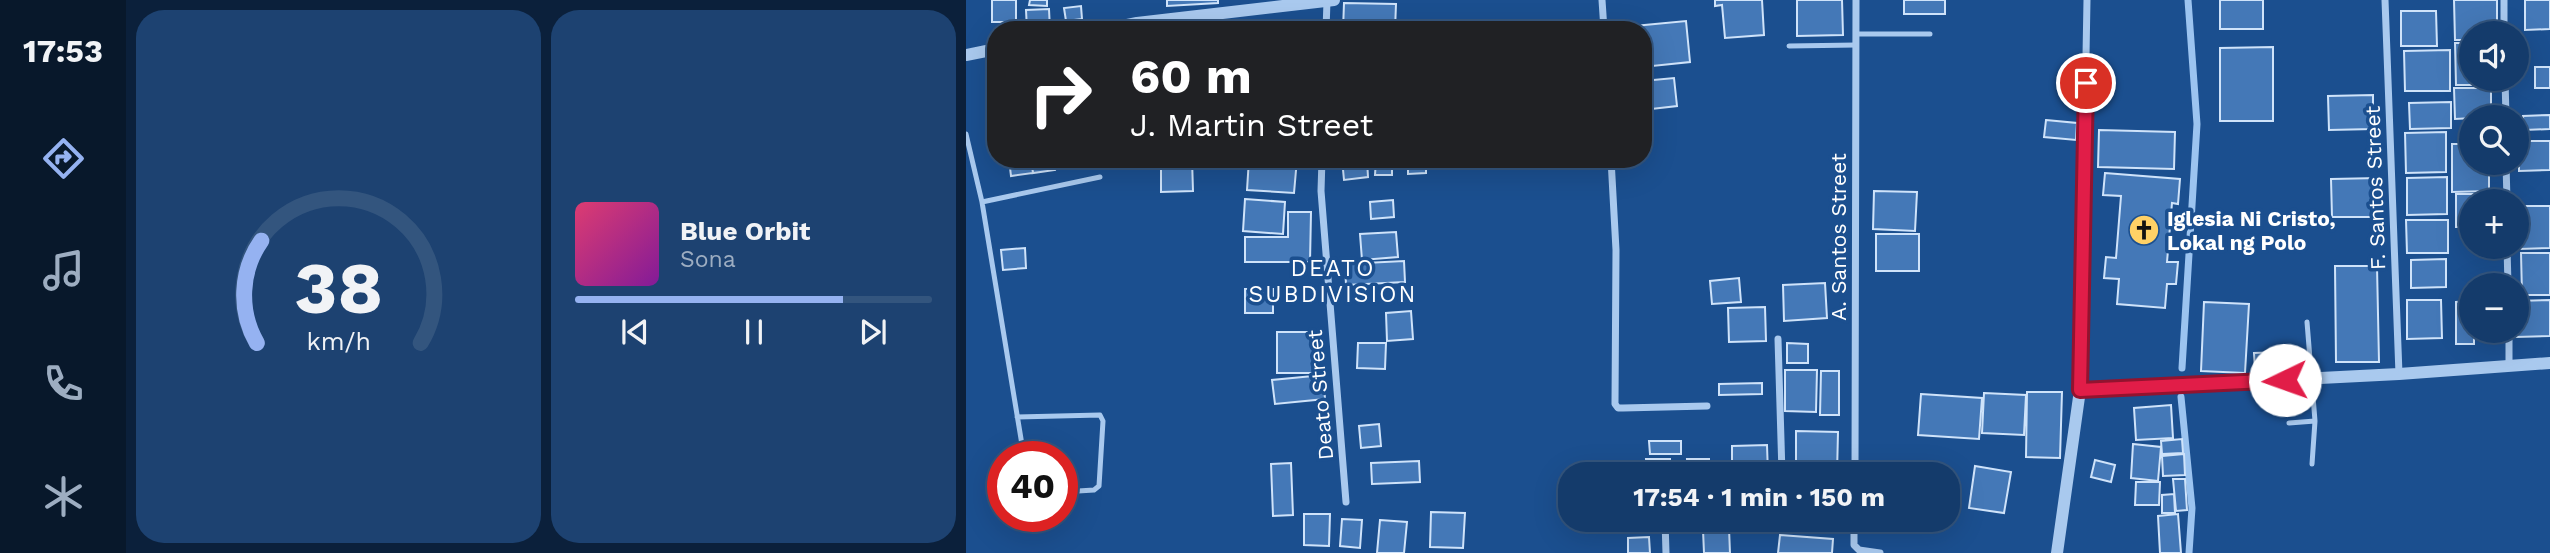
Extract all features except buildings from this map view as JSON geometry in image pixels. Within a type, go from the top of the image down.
[{"type":"street","points":[[1602,0],[1603,21]]},
{"type":"street","name":"A. Santos Street","points":[[1854,462],[1856,0]]},
{"type":"street","points":[[2057,553],[2080,390],[2087,0]]},
{"type":"street","name":"F. Santos Street","points":[[2385,0],[2399,374]]},
{"type":"street","points":[[2504,0],[2504,21]]},
{"type":"street","points":[[1155,21],[1330,1],[1327,21]]},
{"type":"street","points":[[966,55],[987,51]]},
{"type":"street","name":"Deato Street","points":[[1322,168],[1321,191],[1346,502]]},
{"type":"street","points":[[1611,168],[1616,250],[1615,404],[1618,408],[1707,406]]},
{"type":"street","points":[[1778,339],[1782,462]]},
{"type":"street","points":[[2509,343],[2509,366]]},
{"type":"street","points":[[2080,390],[2399,374],[2550,363]]},
{"type":"street","points":[[1665,532],[1666,553]]},
{"type":"street","points":[[1854,532],[1854,545],[1859,550],[1880,553]]},
{"type":"lane","points":[[1856,34],[1930,34]]},
{"type":"lane","points":[[1789,46],[1856,45]]},
{"type":"lane","points":[[966,134],[982,202],[1021,441]]},
{"type":"lane","points":[[982,202],[1100,177]]},
{"type":"lane","points":[[2307,322],[2315,421],[2312,464]]},
{"type":"lane","points":[[1017,417],[1100,415],[1099,486],[1078,490]]},
{"type":"lane","points":[[2289,424],[2315,421]]},
{"type":"waterway","points":[[2182,368],[2197,124],[2188,0]]},
{"type":"waterway","points":[[2181,397],[2192,508],[2189,553]]},
{"type":"place","name":"Iglesia Ni Cristo, Lokal ng Polo","points":[[2144,230]]},
{"type":"district","name":"DEATO SUBDIVISION","points":[[1333,281]]},
{"type":"route","points":[[2086,83],[2080,390],[2285,380]]}]
